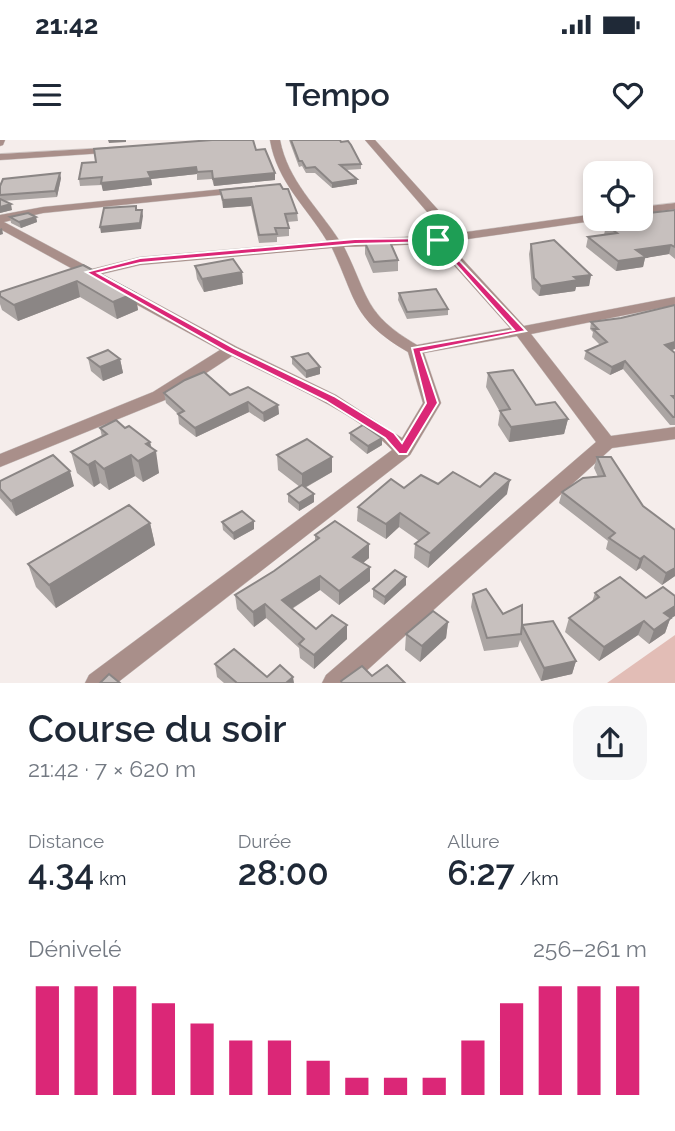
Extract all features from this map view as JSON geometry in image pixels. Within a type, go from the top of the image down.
[{"type":"street","points":[[98,683],[403,452],[432,403],[415,350],[382,329],[371,317],[335,243],[290,185],[276,153],[275,140]]},
{"type":"street","points":[[370,140],[456,238]]},
{"type":"street","points":[[0,157],[131,148]]},
{"type":"street","points":[[276,186],[290,185]]},
{"type":"street","points":[[0,222],[43,210],[262,188]]},
{"type":"street","points":[[653,209],[675,206]]},
{"type":"street","points":[[65,281],[140,261],[335,243],[438,240],[583,220]]},
{"type":"street","points":[[0,222],[231,350],[341,405],[389,436],[403,452]]},
{"type":"street","points":[[438,240],[521,331],[606,443]]},
{"type":"street","points":[[415,350],[675,301]]},
{"type":"street","points":[[0,461],[159,396],[231,350]]},
{"type":"street","points":[[335,683],[606,443],[675,433]]},
{"type":"shaded area","points":[[675,635],[675,683],[607,683]]},
{"type":"building","points":[[212,140],[253,140],[256,150],[265,149],[275,173],[213,179],[212,171],[197,172],[196,167],[148,172],[151,178],[101,183],[102,177],[79,179],[82,163],[96,162],[94,149]]},
{"type":"building","points":[[291,140],[348,141],[361,164],[340,165],[357,179],[332,183],[315,167],[306,168],[302,161],[299,161]]},
{"type":"building","points":[[60,173],[55,191],[0,195],[3,179]]},
{"type":"building","points":[[280,184],[283,189],[288,189],[297,213],[285,214],[289,228],[275,228],[277,234],[259,235],[251,198],[223,200],[220,190]]},
{"type":"building","points":[[0,199],[11,204],[0,207]]},
{"type":"building","points":[[136,206],[136,210],[142,210],[140,223],[100,227],[104,208]]},
{"type":"building","points":[[675,210],[675,247],[671,245],[636,250],[646,257],[618,261],[588,237],[617,233],[614,231],[653,231],[653,213]]},
{"type":"building","points":[[28,213],[36,217],[19,222],[10,217]]},
{"type":"building","points":[[554,240],[591,275],[541,286],[534,278],[531,244]]},
{"type":"building","points":[[390,242],[398,260],[374,262],[365,243]]},
{"type":"building","points":[[233,259],[242,272],[202,279],[195,266]]},
{"type":"building","points":[[83,265],[135,293],[113,302],[77,281],[14,305],[0,296],[0,292]]},
{"type":"building","points":[[436,289],[448,309],[407,312],[399,293]]},
{"type":"building","points":[[675,305],[675,342],[665,345],[675,353],[673,417],[625,361],[612,367],[586,351],[607,342],[593,329],[598,329],[591,322]]},
{"type":"building","points":[[108,350],[120,359],[100,367],[88,358]]},
{"type":"building","points":[[308,353],[320,367],[306,371],[292,357]]},
{"type":"building","points":[[513,370],[536,405],[555,402],[568,419],[511,427],[500,411],[510,409],[488,373]]},
{"type":"building","points":[[204,372],[230,395],[248,387],[278,405],[263,413],[248,402],[195,428],[178,414],[184,411],[164,393]]},
{"type":"building","points":[[116,420],[150,442],[146,444],[156,451],[138,461],[131,455],[104,469],[95,461],[88,465],[71,452],[107,434],[100,428]]},
{"type":"building","points":[[363,425],[382,438],[368,446],[350,433]]},
{"type":"building","points":[[307,439],[332,457],[302,474],[277,455]]},
{"type":"building","points":[[53,455],[70,471],[11,501],[0,489],[0,481]]},
{"type":"building","points":[[597,457],[611,457],[643,506],[675,530],[675,568],[666,573],[644,556],[640,559],[609,538],[615,533],[562,492],[583,478],[605,476]]},
{"type":"building","points":[[453,472],[480,487],[495,473],[510,480],[430,553],[415,544],[429,533],[400,513],[386,524],[358,507],[391,479],[404,488],[421,475],[438,484]]},
{"type":"building","points":[[302,485],[314,494],[299,503],[288,494]]},
{"type":"building","points":[[129,505],[150,523],[49,585],[28,564]]},
{"type":"building","points":[[242,511],[254,521],[233,533],[222,522]]},
{"type":"building","points":[[335,521],[369,544],[353,557],[370,567],[339,591],[320,576],[282,600],[316,629],[332,615],[347,625],[314,655],[299,644],[304,639],[265,604],[253,612],[235,595],[319,538],[315,535]]},
{"type":"building","points":[[395,570],[406,577],[385,597],[373,589]]},
{"type":"building","points":[[620,577],[646,598],[663,587],[675,596],[675,606],[664,613],[671,618],[654,630],[644,621],[604,647],[569,618],[599,597],[595,593]]},
{"type":"building","points":[[486,589],[503,614],[522,605],[521,634],[487,638],[473,594]]},
{"type":"building","points":[[433,611],[448,622],[422,646],[406,634]]},
{"type":"building","points":[[553,621],[576,661],[544,668],[522,625]]},
{"type":"building","points":[[234,649],[267,677],[280,665],[293,677],[286,683],[237,683],[215,664]]},
{"type":"building","points":[[387,665],[405,683],[341,681],[362,666],[372,676]]},
{"type":"building","points":[[109,674],[120,683],[100,683]]},
{"type":"route","points":[[438,240],[521,331],[415,350],[432,403],[403,452],[376,426],[330,399],[231,350],[91,272],[128,262],[355,242],[438,240]]}]
